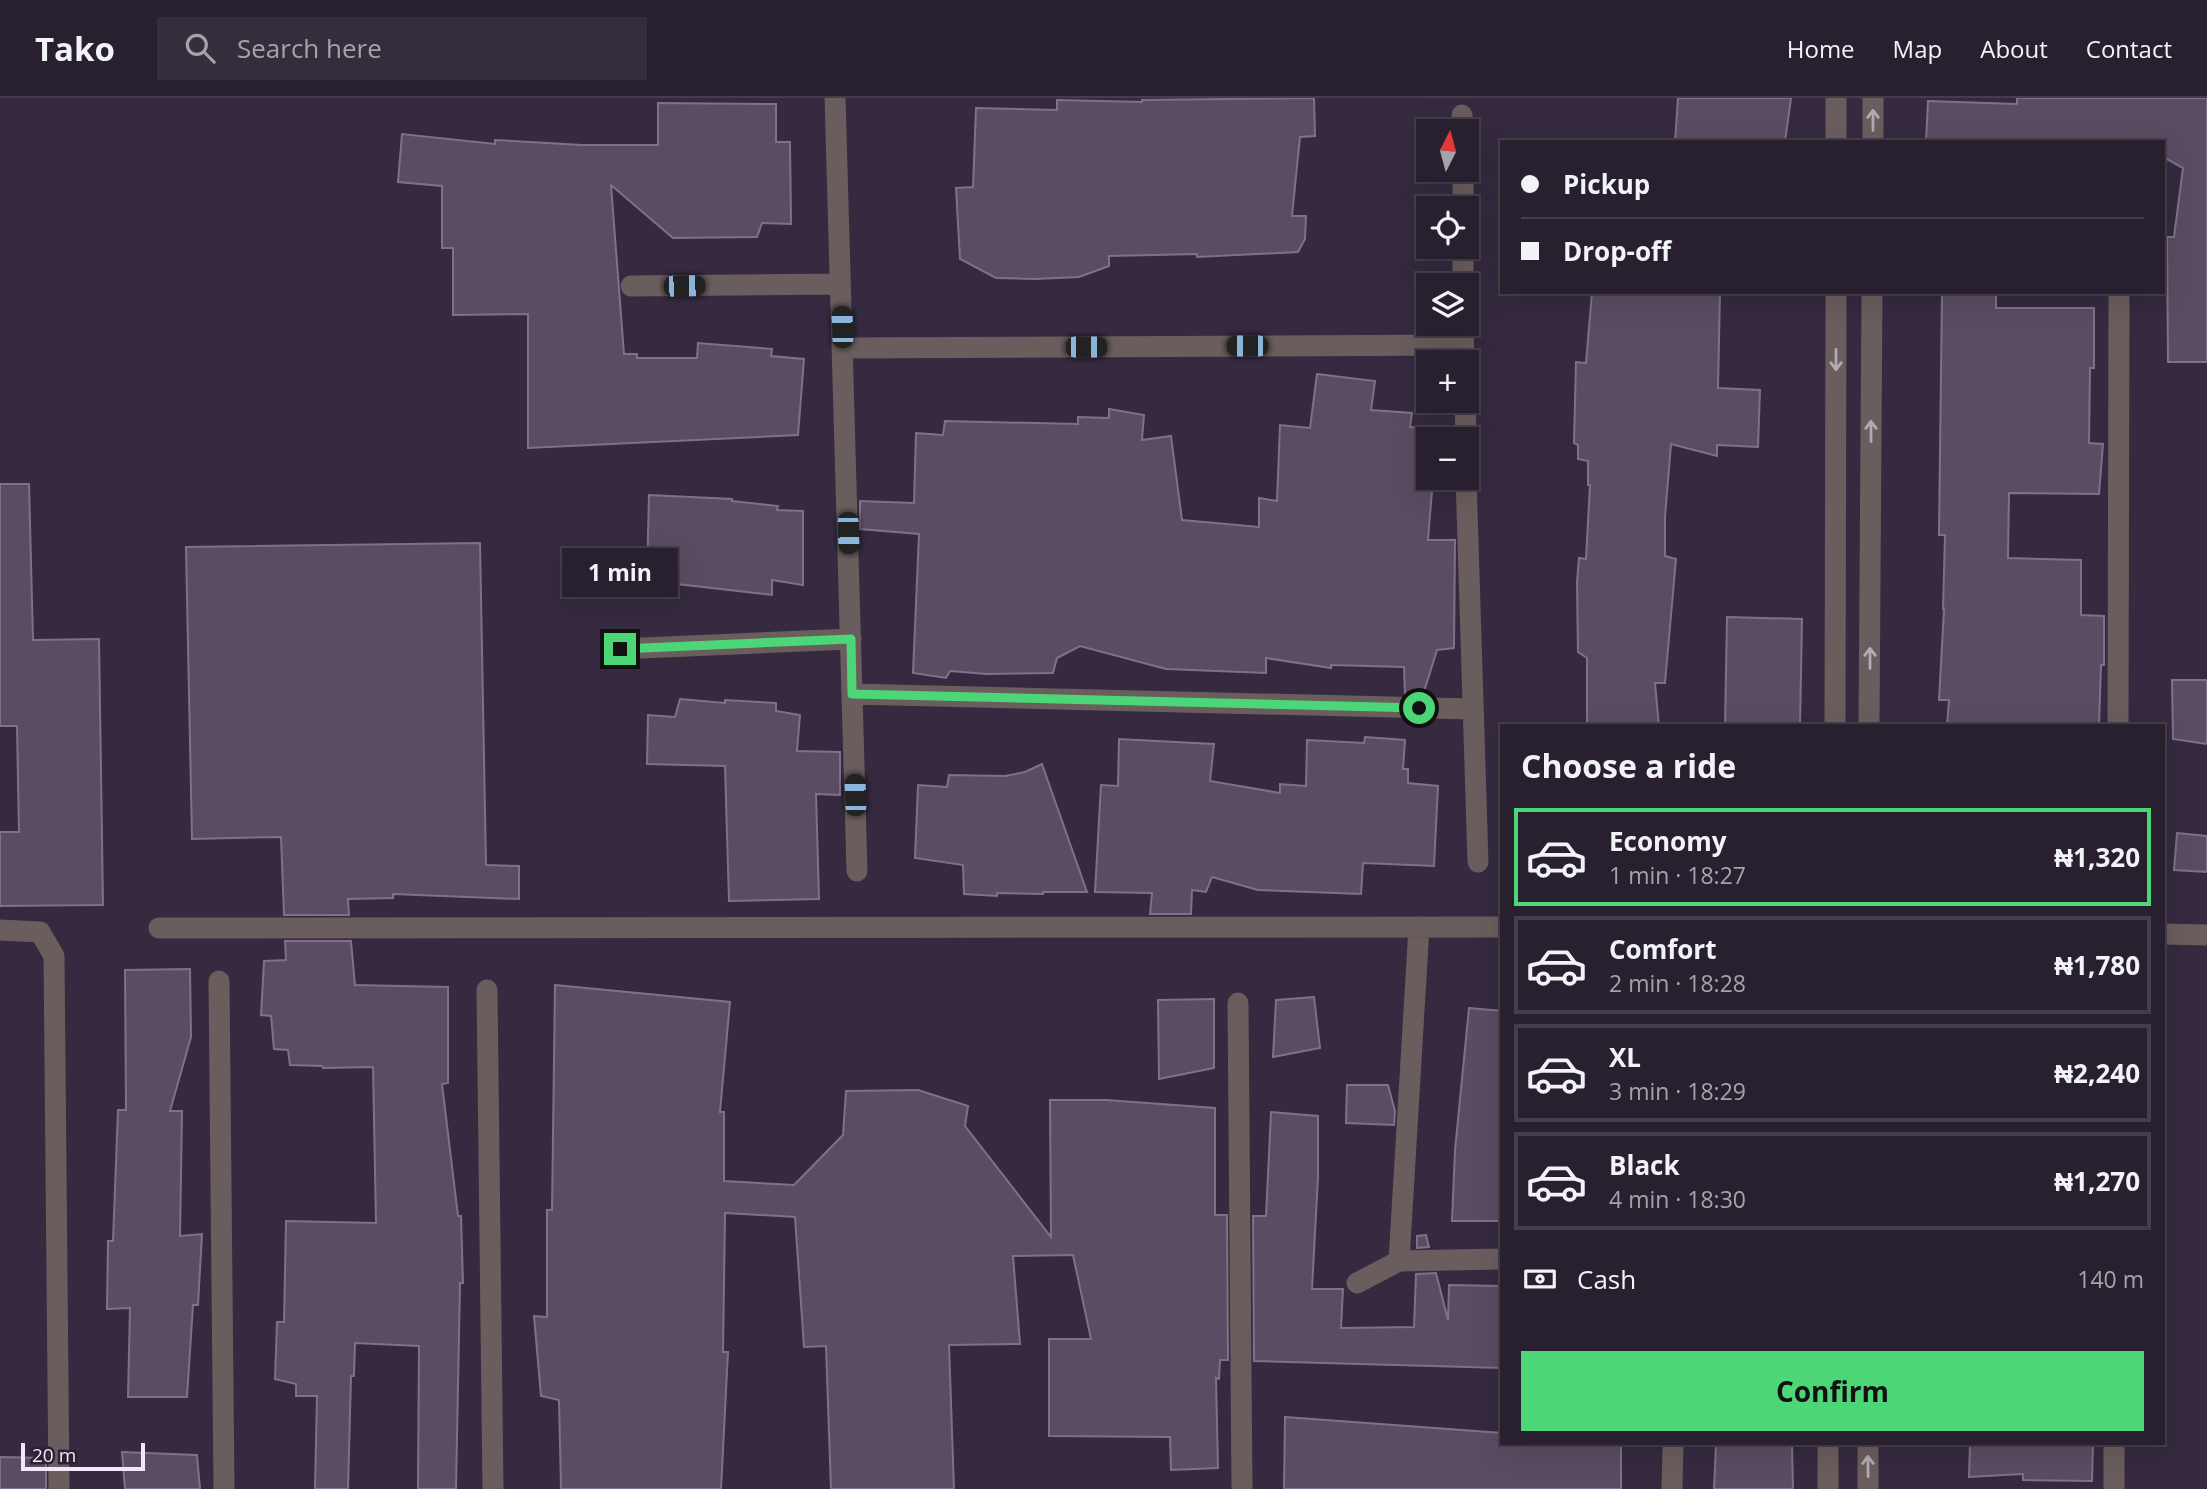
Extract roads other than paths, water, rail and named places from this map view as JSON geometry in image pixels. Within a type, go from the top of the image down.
[{"type":"street","points":[[835,98],[857,871]]},
{"type":"street","points":[[1836,98],[1836,140]]},
{"type":"street","points":[[1872,140],[1873,98]]},
{"type":"street","points":[[631,286],[840,284]]},
{"type":"street","points":[[1835,724],[1836,294]]},
{"type":"street","points":[[1869,724],[1872,294]]},
{"type":"street","points":[[2118,724],[2119,294]]},
{"type":"street","points":[[843,348],[1416,354]]},
{"type":"street","points":[[1466,490],[1478,862]]},
{"type":"street","points":[[620,649],[851,639]]},
{"type":"street","points":[[852,694],[1472,709]]},
{"type":"street","points":[[1399,1261],[1419,927]]},
{"type":"street","points":[[159,928],[1500,927]]},
{"type":"street","points":[[0,930],[40,932],[54,956],[59,1489]]},
{"type":"street","points":[[2165,934],[2207,934]]},
{"type":"street","points":[[219,981],[224,1489]]},
{"type":"street","points":[[487,990],[493,1489]]},
{"type":"street","points":[[1238,1003],[1242,1489]]},
{"type":"street","points":[[1357,1283],[1399,1261],[1500,1259]]},
{"type":"street","points":[[1672,1489],[1673,1445]]},
{"type":"street","points":[[1828,1445],[1828,1489]]},
{"type":"street","points":[[1868,1445],[1868,1489]]},
{"type":"street","points":[[2114,1445],[2114,1489]]}]
